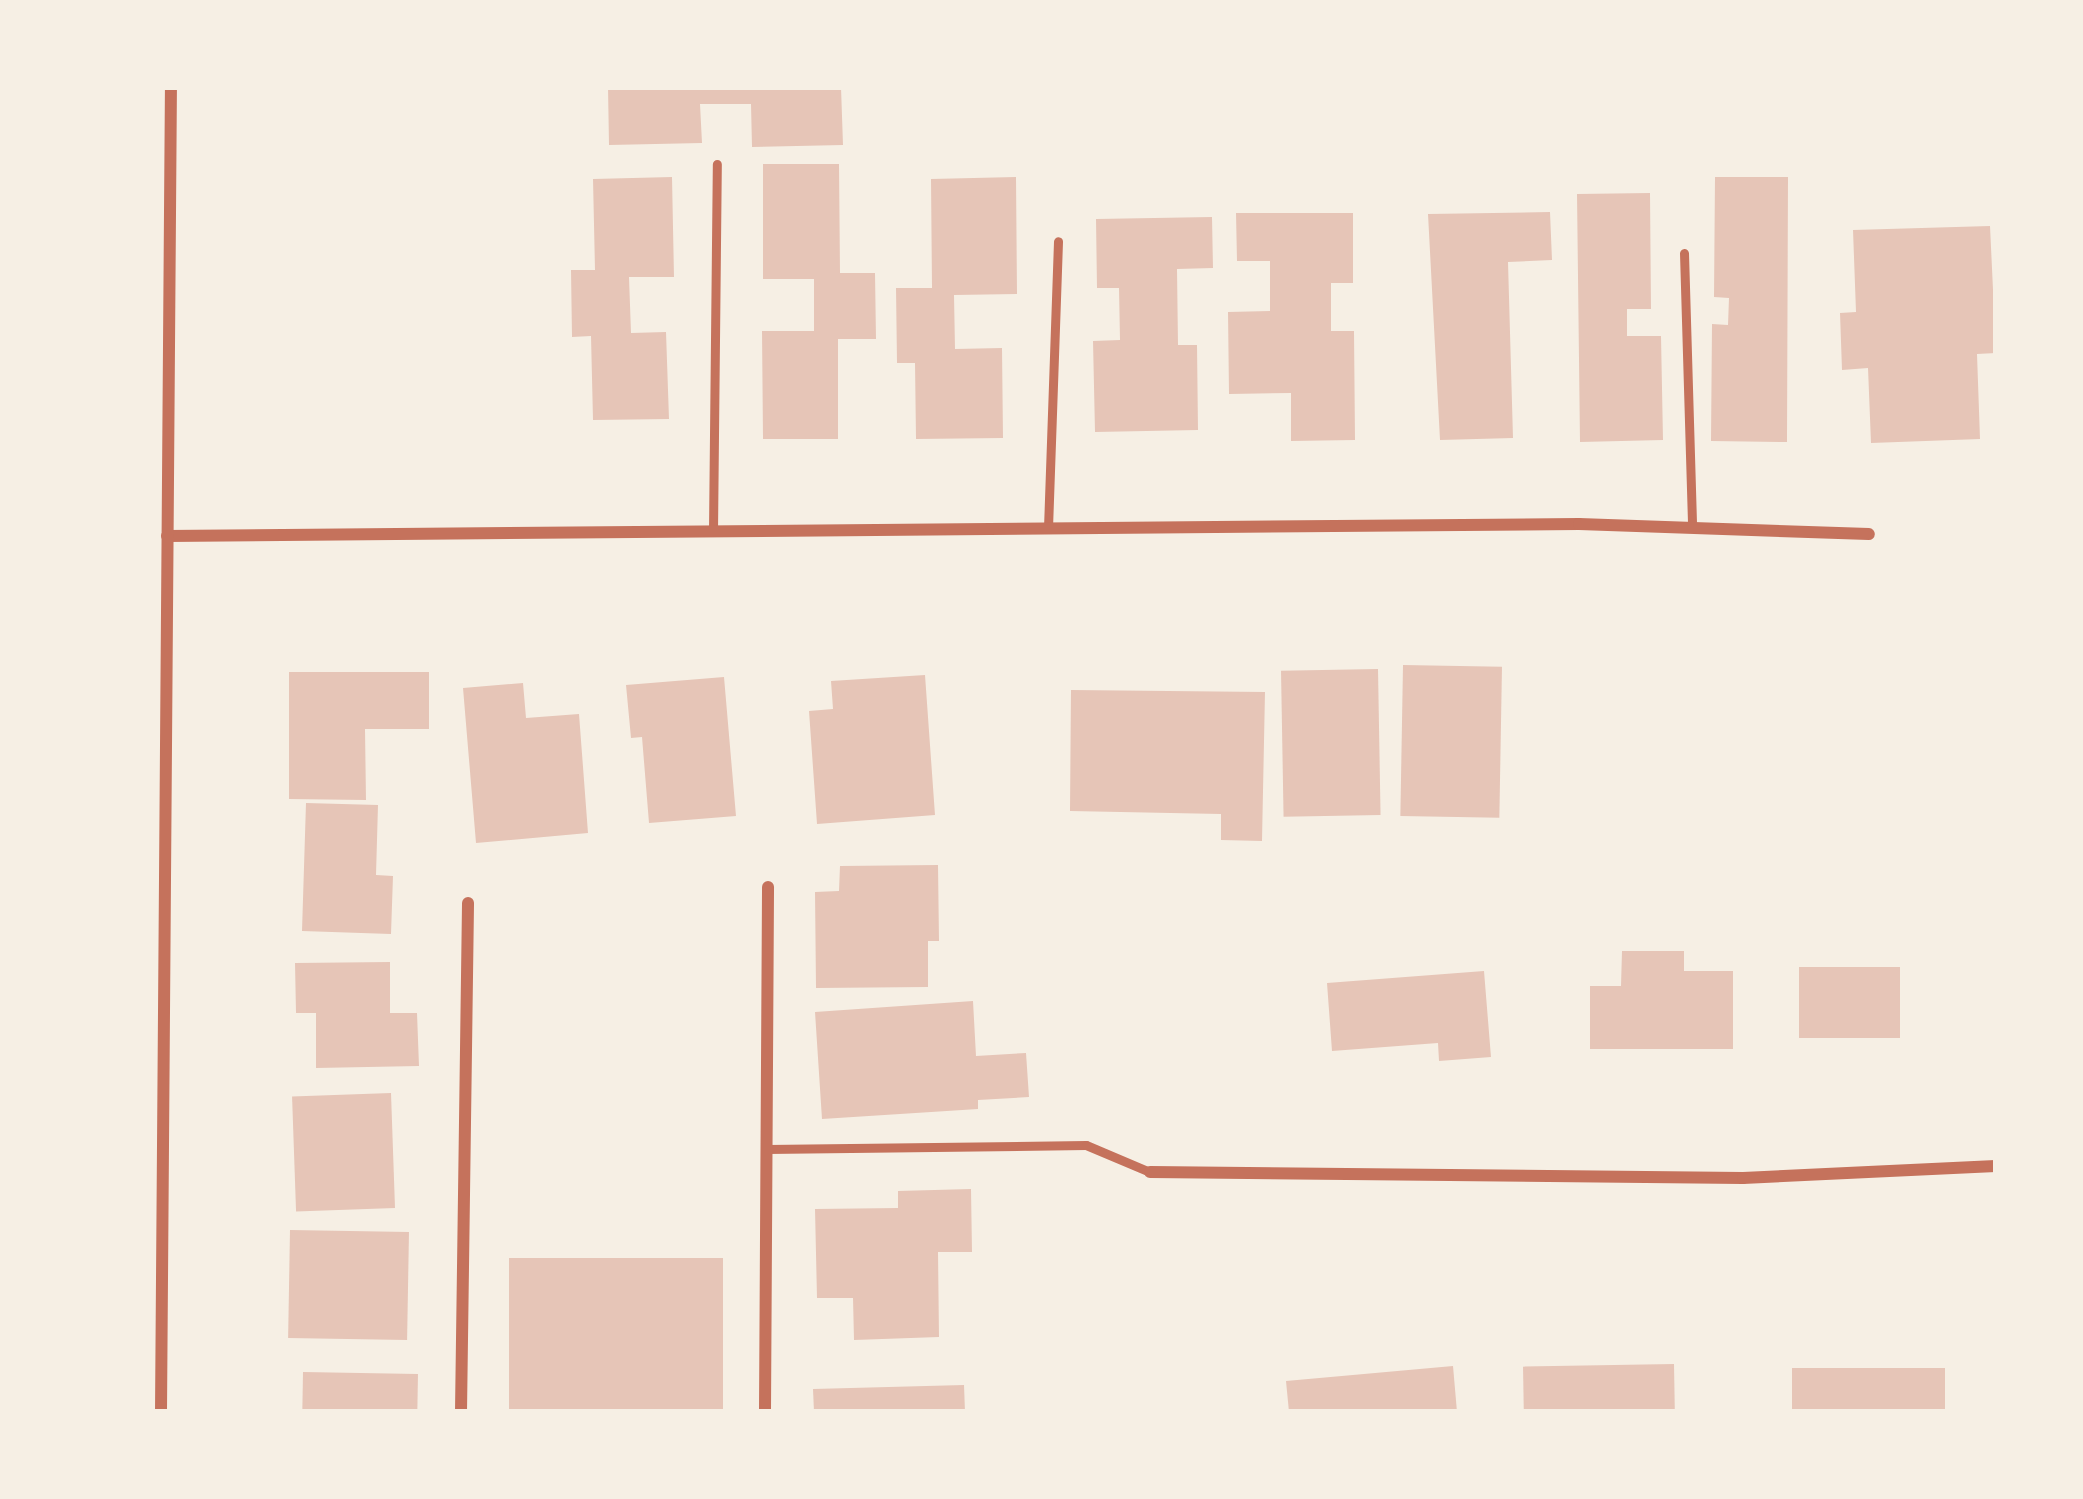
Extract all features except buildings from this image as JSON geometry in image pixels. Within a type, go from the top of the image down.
[{"type":"street","points":[[161,1412],[171,87]]},
{"type":"street","points":[[167,536],[1692,527],[1869,534]]},
{"type":"street","points":[[765,1412],[768,887]]},
{"type":"street","points":[[461,1412],[468,903]]},
{"type":"street","points":[[1150,1172],[1743,1178],[1996,1166]]},
{"type":"lane","points":[[713,531],[717,164]]},
{"type":"lane","points":[[1048,528],[1058,241]]},
{"type":"lane","points":[[1684,253],[1692,527]]},
{"type":"lane","points":[[767,1149],[1086,1145],[1150,1172]]}]
